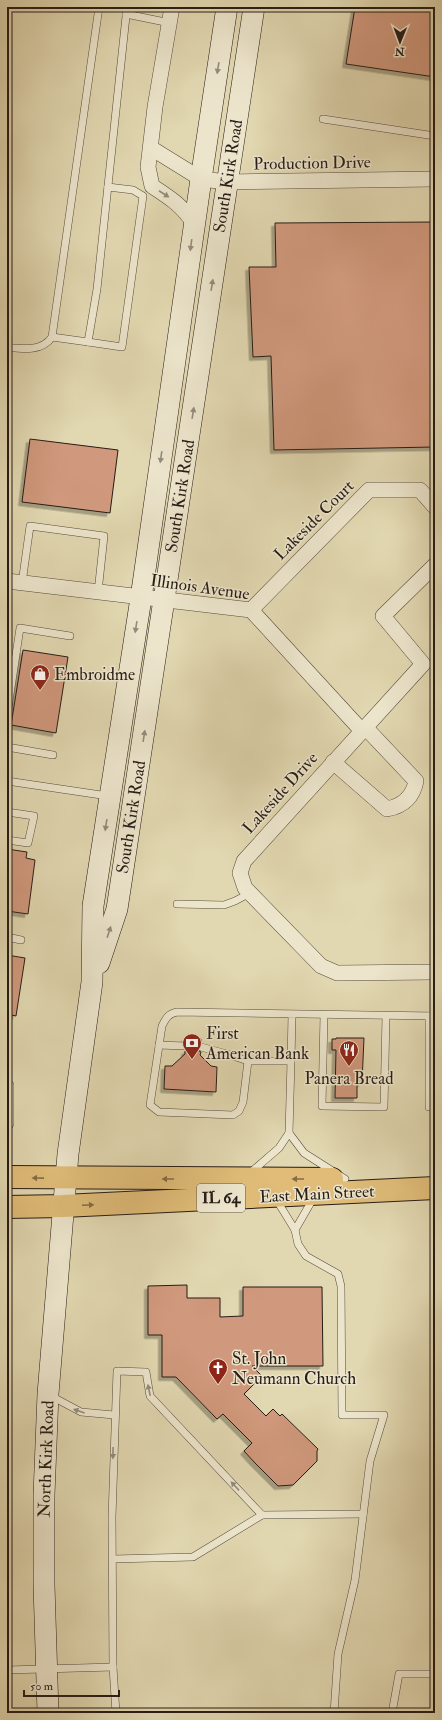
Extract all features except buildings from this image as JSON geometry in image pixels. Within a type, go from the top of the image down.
[{"type":"main road","name":"South Kirk Road","points":[[63,1206],[92,982],[93,906],[141,598],[194,224],[227,7]]},
{"type":"main road","name":"South Kirk Road","points":[[92,982],[116,909],[165,601],[254,7]]},
{"type":"main road","name":"East Main Street","points":[[7,1178],[345,1179],[434,1188]]},
{"type":"main road","name":"East Main Street","points":[[7,1207],[63,1206],[434,1188]]},
{"type":"main road","name":"North Kirk Road","points":[[48,1713],[44,1577],[48,1394],[63,1206]]},
{"type":"street","points":[[172,7],[155,107],[148,167],[152,186],[171,198],[186,211],[194,224]]},
{"type":"street","name":"Production Drive","points":[[151,148],[201,178],[227,182],[435,179]]},
{"type":"street","name":"Lakeside Court","points":[[251,610],[369,490],[420,490],[435,507]]},
{"type":"street","name":"Lakeside Drive","points":[[435,565],[383,616],[423,664],[244,861],[240,873],[245,888],[321,966],[337,973],[435,972]]},
{"type":"street","name":"Illinois Avenue","points":[[7,581],[165,601],[251,610],[364,729],[416,781],[414,791],[398,806],[387,809],[334,762]]},
{"type":"lane","points":[[7,348],[24,350],[42,346],[49,342],[52,338],[99,7]]},
{"type":"lane","points":[[88,342],[108,187],[126,11],[170,23]]},
{"type":"lane","points":[[323,119],[435,136]]},
{"type":"lane","points":[[52,338],[122,347],[143,196],[133,190],[108,187]]},
{"type":"lane","points":[[22,583],[30,526],[104,536],[98,593]]},
{"type":"lane","points":[[7,714],[9,688],[20,628],[70,636]]},
{"type":"lane","points":[[7,747],[53,754]]},
{"type":"lane","points":[[7,781],[110,796]]},
{"type":"lane","points":[[7,812],[34,816],[28,843],[7,840]]},
{"type":"lane","points":[[177,904],[224,905],[235,902],[250,893]]},
{"type":"lane","points":[[7,938],[21,940]]},
{"type":"lane","points":[[248,1061],[243,1102],[239,1111],[233,1115],[159,1112],[150,1105],[162,1026],[166,1016],[170,1013],[177,1012],[432,1016],[429,1107],[435,1107]]},
{"type":"lane","points":[[242,1179],[270,1157],[279,1148],[289,1133],[292,1015]]},
{"type":"lane","points":[[324,1015],[322,1106],[384,1107],[386,1016]]},
{"type":"lane","points":[[159,1045],[184,1046]]},
{"type":"lane","points":[[201,1047],[248,1061],[291,1061]]},
{"type":"lane","points":[[7,1085],[10,1086],[10,1124],[7,1128]]},
{"type":"lane","points":[[289,1133],[304,1153],[345,1179]]},
{"type":"lane","points":[[295,1230],[316,1194]]},
{"type":"lane","points":[[275,1196],[295,1230],[298,1244],[306,1256],[338,1274],[340,1280],[342,1415],[384,1415],[370,1461],[355,1580],[338,1654],[334,1713]]},
{"type":"lane","points":[[116,1713],[113,1667],[113,1559],[114,1415],[117,1371],[146,1372],[150,1396],[262,1515]]},
{"type":"lane","points":[[48,1394],[81,1412],[114,1415]]},
{"type":"lane","points":[[113,1559],[192,1557],[262,1515],[363,1514]]},
{"type":"lane","points":[[7,1670],[113,1667]]},
{"type":"lane","points":[[392,1713],[399,1674],[435,1674]]},
{"type":"place","name":"Embroidme","points":[[40,691]]},
{"type":"place","name":"First American Bank","points":[[192,1060]]},
{"type":"place","name":"Panera Bread","points":[[349,1067]]},
{"type":"place","name":"St. John Neumann Church","points":[[218,1385]]}]
